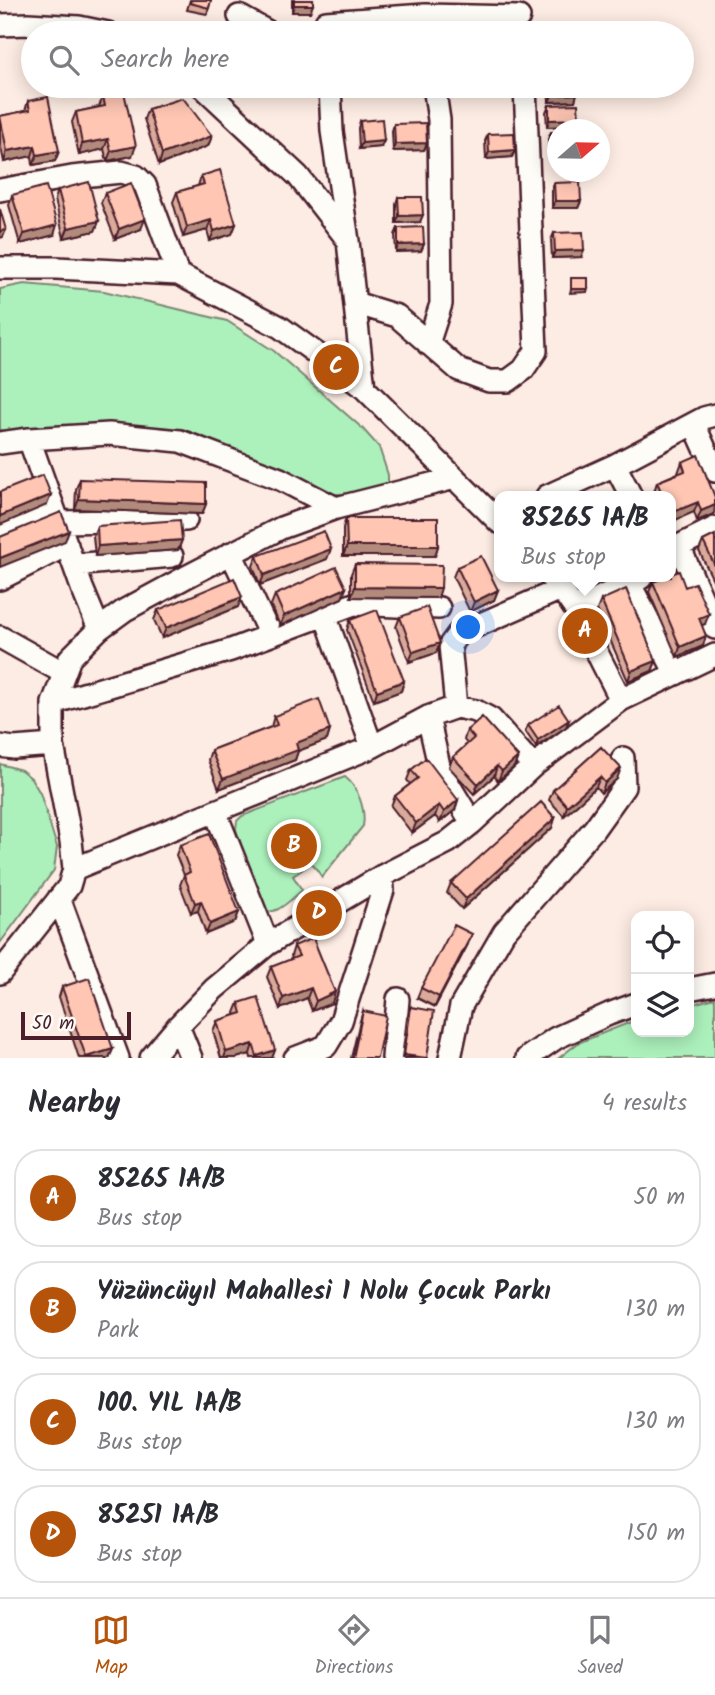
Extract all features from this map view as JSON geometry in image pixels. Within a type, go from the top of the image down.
[{"type":"street","points":[[325,0],[326,21]]},
{"type":"street","points":[[239,16],[248,21]]},
{"type":"street","points":[[381,21],[426,16],[519,17]]},
{"type":"street","points":[[0,25],[21,24]]},
{"type":"street","points":[[215,98],[298,176],[348,241]]},
{"type":"street","points":[[331,98],[332,131],[348,241],[364,388]]},
{"type":"street","points":[[428,344],[442,304],[439,120],[436,98]]},
{"type":"street","points":[[355,303],[397,316],[459,370],[489,381],[509,381],[523,370],[536,351],[525,98]]},
{"type":"street","points":[[0,190],[72,177],[121,172],[136,176],[145,185],[178,274]]},
{"type":"street","points":[[0,268],[178,274],[279,327],[364,388],[494,516]]},
{"type":"street","points":[[559,491],[715,415]]},
{"type":"street","points":[[694,424],[715,471]]},
{"type":"street","points":[[0,443],[109,434],[180,441],[280,479],[336,508]]},
{"type":"street","points":[[29,439],[99,629]]},
{"type":"street","points":[[615,466],[628,491]]},
{"type":"street","points":[[0,973],[69,886],[74,869],[53,745],[53,703],[70,658],[99,629],[125,610],[281,528],[336,508],[455,478]]},
{"type":"street","points":[[0,530],[56,514],[186,520]]},
{"type":"street","points":[[676,549],[715,528]]},
{"type":"street","points":[[0,579],[67,545]]},
{"type":"street","points":[[676,552],[715,628]]},
{"type":"street","points":[[231,553],[270,635]]},
{"type":"street","points":[[74,565],[173,556]]},
{"type":"street","points":[[575,609],[632,582]]},
{"type":"street","points":[[637,582],[676,674]]},
{"type":"street","points":[[456,707],[450,645],[458,634],[556,583],[575,609],[621,700]]},
{"type":"street","points":[[53,703],[231,650],[354,604],[439,608]]},
{"type":"street","points":[[325,615],[372,747]]},
{"type":"street","points":[[0,636],[64,673]]},
{"type":"street","points":[[151,1058],[214,989],[268,944],[382,876],[448,842],[533,766],[621,700],[715,655]]},
{"type":"street","points":[[74,869],[372,747],[428,718],[456,707],[476,711],[491,719],[533,766]]},
{"type":"street","points":[[428,718],[440,770],[472,823]]},
{"type":"street","points":[[0,746],[14,748],[53,745]]},
{"type":"street","points":[[450,1058],[461,1006],[473,984],[504,932],[594,829],[624,787],[623,758]]},
{"type":"street","points":[[215,811],[268,944]]},
{"type":"street","points":[[295,1058],[327,1052],[341,1021],[383,890],[382,876]]},
{"type":"street","points":[[59,898],[118,1058]]},
{"type":"street","points":[[694,988],[715,984]]},
{"type":"street","points":[[393,1058],[398,999]]},
{"type":"street","points":[[527,1058],[556,1038],[631,1006]]},
{"type":"street","points":[[178,1026],[191,1058]]},
{"type":"green space","points":[[24,284],[104,291],[227,321],[274,351],[362,428],[379,447],[388,475],[388,484],[345,494],[318,494],[146,435],[0,449],[0,289]]},
{"type":"green space","points":[[0,764],[21,770],[31,778],[40,793],[57,847],[54,870],[0,943]]},
{"type":"green space","points":[[345,777],[360,799],[363,826],[322,877],[312,863],[293,876],[302,890],[281,907],[270,912],[264,910],[259,906],[236,829],[237,821],[242,816]]},
{"type":"green space","points":[[715,998],[715,1058],[559,1058],[578,1043],[631,1022],[631,1037],[694,1037],[694,1004]]},
{"type":"building","points":[[191,0],[211,0],[209,8],[190,3]]},
{"type":"building","points":[[294,0],[313,0],[313,5],[294,5]]},
{"type":"building","points":[[48,98],[59,151],[37,155],[35,146],[7,151],[0,116],[30,110],[28,101]]},
{"type":"building","points":[[103,98],[125,98],[136,146],[111,151],[108,139],[82,144],[76,112],[105,106]]},
{"type":"building","points":[[183,98],[212,136],[162,154],[148,109]]},
{"type":"building","points":[[578,104],[579,119],[549,119],[549,105]]},
{"type":"building","points":[[382,119],[384,141],[362,143],[360,121]]},
{"type":"building","points":[[426,123],[427,143],[395,144],[394,124]]},
{"type":"building","points":[[514,133],[515,150],[489,152],[488,134]]},
{"type":"building","points":[[220,170],[236,224],[214,231],[211,220],[187,227],[177,192],[204,184],[201,176]]},
{"type":"building","points":[[89,182],[99,221],[68,228],[58,190]]},
{"type":"building","points":[[580,182],[581,201],[555,201],[554,183]]},
{"type":"building","points":[[131,183],[145,219],[119,229],[105,193]]},
{"type":"building","points":[[46,186],[57,225],[24,234],[12,195]]},
{"type":"building","points":[[398,197],[422,197],[423,215],[399,216]]},
{"type":"building","points":[[0,209],[6,230],[0,231]]},
{"type":"building","points":[[423,227],[424,244],[398,245],[398,228]]},
{"type":"building","points":[[583,232],[584,250],[555,251],[554,233]]},
{"type":"building","points":[[571,278],[588,278],[588,289],[571,289]]},
{"type":"building","points":[[698,455],[715,497],[715,505],[701,511],[698,502],[676,511],[676,491],[661,491],[657,482],[685,471],[682,462]]},
{"type":"building","points":[[43,475],[51,495],[0,516],[0,492]]},
{"type":"building","points":[[80,479],[206,483],[206,504],[79,499]]},
{"type":"building","points":[[61,512],[69,531],[0,558],[0,537]]},
{"type":"building","points":[[346,518],[438,518],[438,546],[347,546]]},
{"type":"building","points":[[180,520],[182,540],[98,546],[97,526]]},
{"type":"building","points":[[324,531],[331,549],[264,575],[257,556]]},
{"type":"building","points":[[715,535],[715,566],[703,541]]},
{"type":"building","points":[[481,556],[498,590],[474,602],[457,567]]},
{"type":"building","points":[[355,564],[442,565],[441,588],[355,587]]},
{"type":"building","points":[[336,567],[346,588],[284,616],[275,595]]},
{"type":"building","points":[[679,571],[685,587],[695,583],[709,614],[699,618],[706,636],[680,647],[653,582],[676,582],[676,572]]},
{"type":"building","points":[[234,578],[242,597],[166,628],[158,610]]},
{"type":"building","points":[[626,589],[656,661],[631,671],[601,600]]},
{"type":"building","points":[[427,607],[440,643],[413,652],[400,617]]},
{"type":"building","points":[[377,610],[404,681],[377,691],[350,620]]},
{"type":"building","points":[[319,699],[330,730],[296,743],[298,750],[223,779],[211,750],[277,725],[274,716]]},
{"type":"building","points":[[559,705],[569,720],[538,740],[528,725]]},
{"type":"building","points":[[482,717],[518,757],[502,771],[497,766],[478,784],[453,757],[474,738],[467,730]]},
{"type":"building","points":[[601,747],[621,768],[605,783],[600,777],[567,806],[553,790]]},
{"type":"building","points":[[426,758],[458,800],[444,812],[439,805],[416,823],[395,796],[418,778],[411,770]]},
{"type":"building","points":[[541,802],[555,818],[466,899],[451,883]]},
{"type":"building","points":[[209,834],[239,912],[210,924],[201,901],[195,903],[184,875],[190,872],[180,845]]},
{"type":"building","points":[[454,925],[472,934],[439,997],[421,988]]},
{"type":"building","points":[[313,938],[335,992],[316,1001],[311,988],[283,998],[271,967],[299,956],[294,946]]},
{"type":"building","points":[[89,978],[113,1049],[86,1057],[62,987]]},
{"type":"building","points":[[258,997],[275,1050],[257,1056],[253,1044],[226,1052],[217,1021],[242,1013],[239,1003]]},
{"type":"building","points":[[411,1007],[434,1011],[427,1058],[404,1055]]},
{"type":"building","points":[[363,1011],[386,1016],[377,1058],[353,1058]]},
{"type":"place","name":"100. YIL 1A/B","points":[[336,367]]},
{"type":"place","name":"85265 1A/B","points":[[585,631]]},
{"type":"place","name":"Yüzüncüyıl Mahallesi 1 Nolu Çocuk Parkı","points":[[294,846]]},
{"type":"place","name":"85251 1A/B","points":[[319,913]]}]
